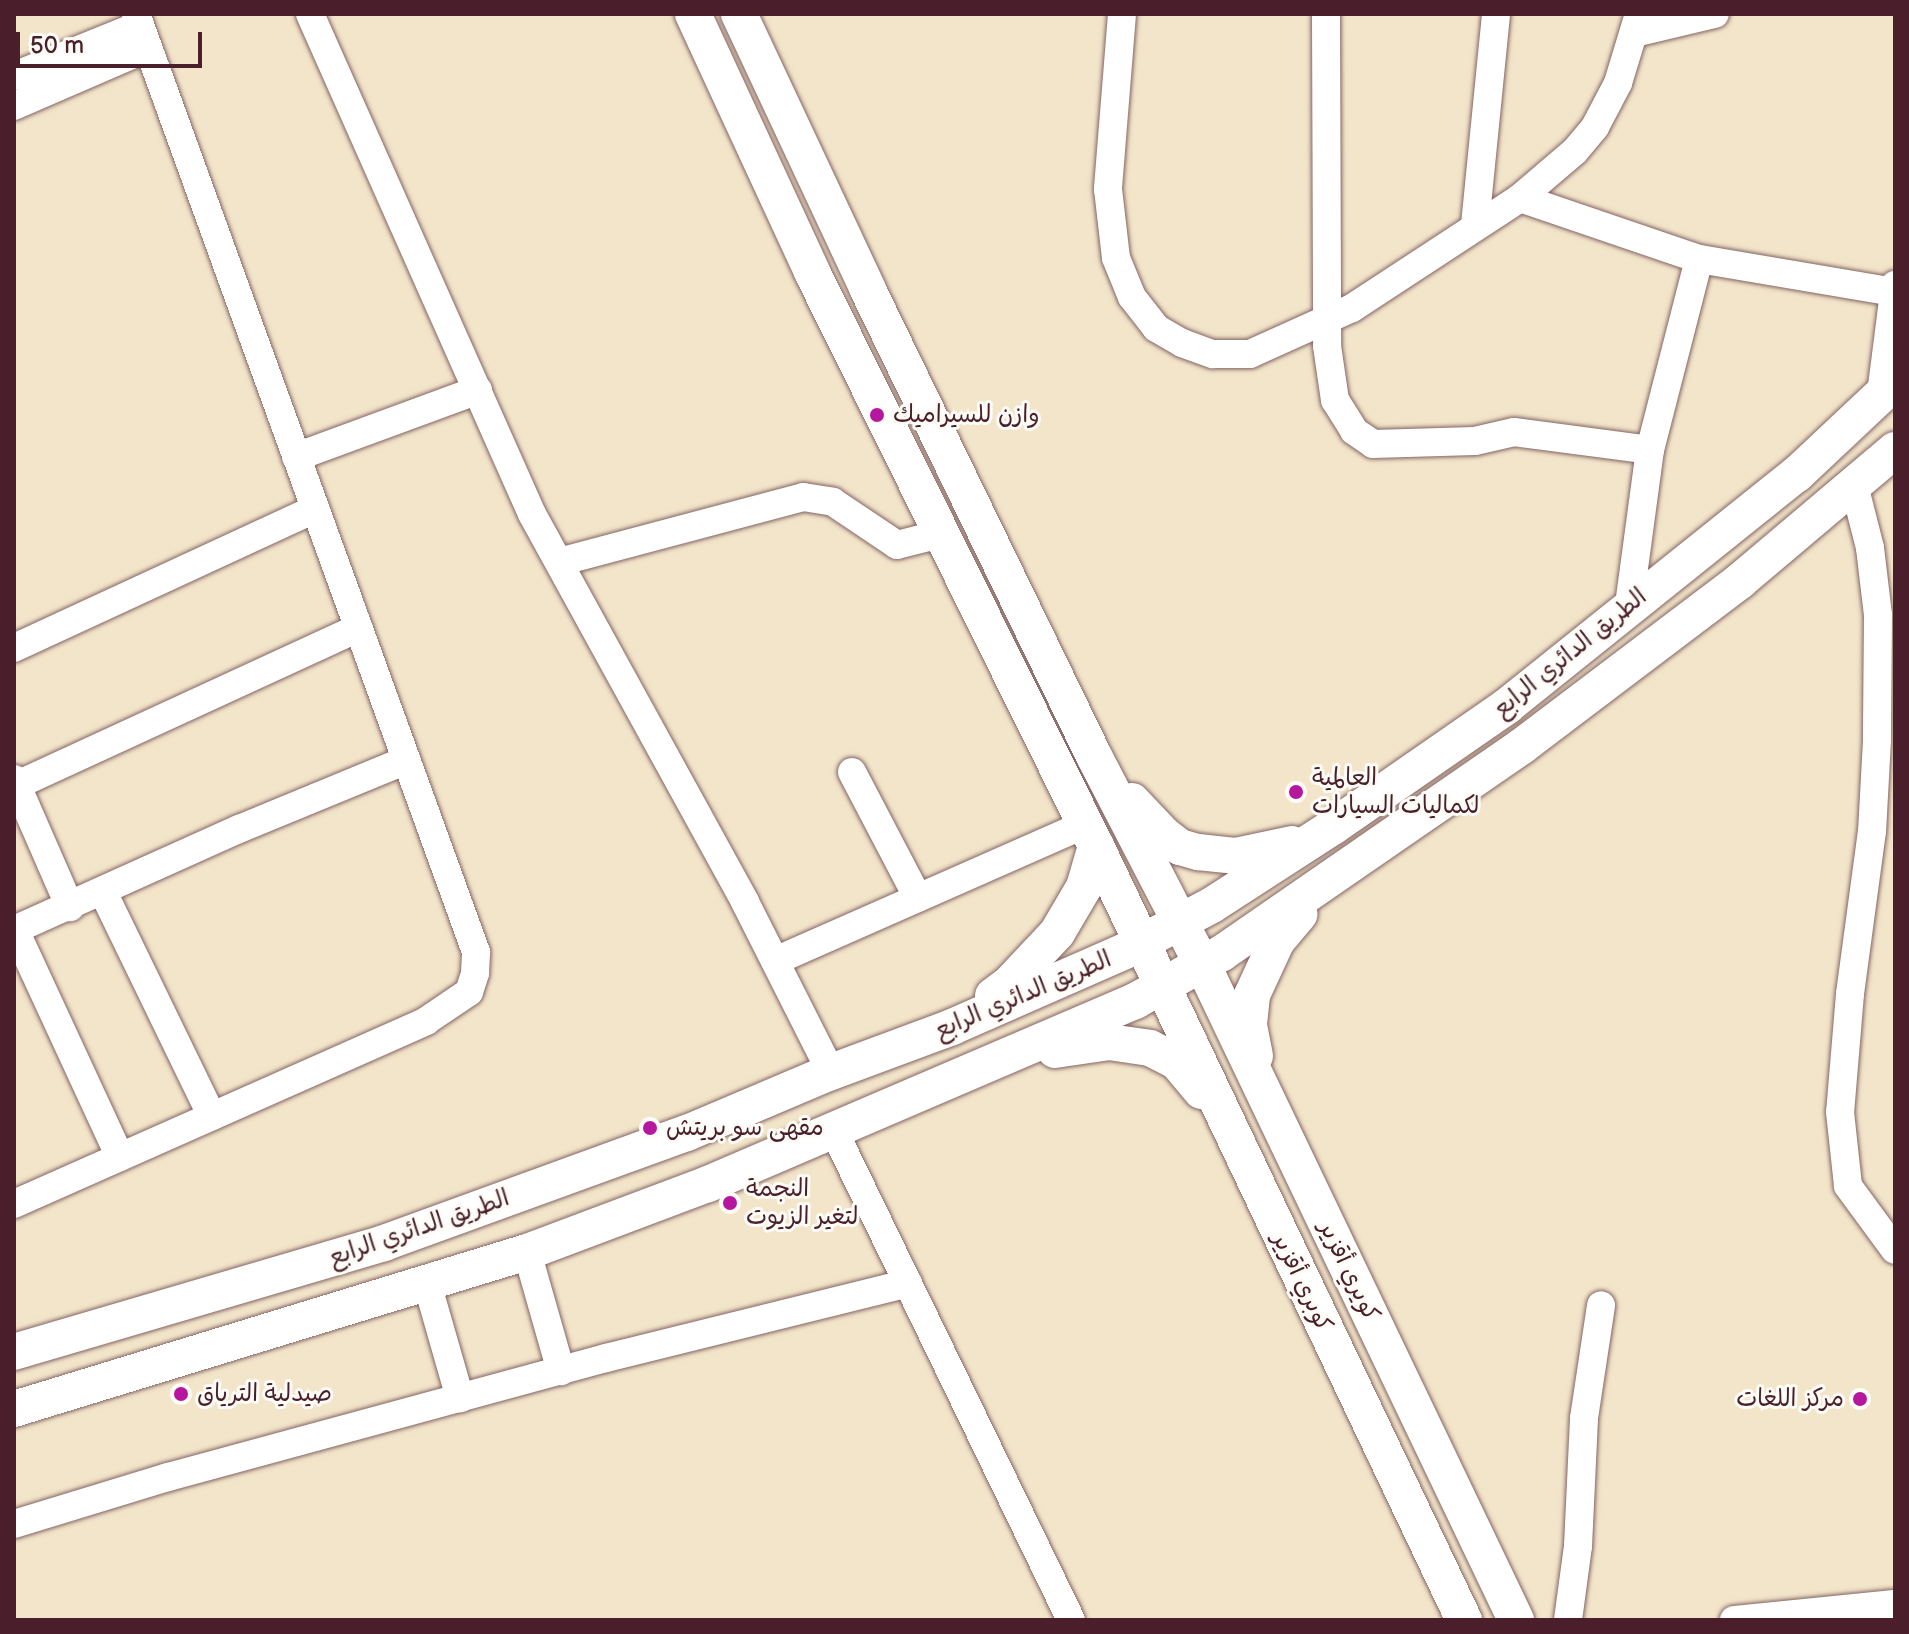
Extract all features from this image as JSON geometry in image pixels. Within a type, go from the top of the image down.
[{"type":"main road","name":"كوبري أقزير","points":[[693,14],[812,272],[1091,835],[1464,1620]]},
{"type":"main road","points":[[739,14],[868,290],[1094,756],[1164,835],[1180,847],[1235,856],[1282,848],[1334,826]]},
{"type":"main road","name":"الطريق الدائري الرابع","points":[[14,1352],[384,1243],[687,1133],[831,1072],[952,1027],[1141,943],[1181,922],[1334,826],[1507,706],[1629,605],[1797,474],[1888,388]]},
{"type":"main road","name":"الطريق الدائري الرابع","points":[[14,1409],[527,1252],[708,1184],[994,1062],[1162,986],[1202,964],[1327,883],[1522,746],[1740,581],[1895,450]]},
{"type":"main road","name":"كويري أقزير","points":[[1094,756],[1202,964],[1516,1620]]},
{"type":"main road","points":[[952,1027],[1010,983],[1057,933],[1084,887],[1091,835]]},
{"type":"main road","points":[[1272,1111],[1251,1034],[1252,995],[1277,941],[1327,883]]},
{"type":"main road","points":[[994,1062],[1109,1042],[1150,1048],[1177,1062],[1231,1133]]},
{"type":"street","points":[[310,14],[532,514],[775,961],[831,1072]]},
{"type":"street","points":[[1122,14],[1108,189],[1116,258],[1132,297],[1156,328],[1182,343],[1213,354],[1250,354],[1327,321],[1520,198],[1575,151],[1595,127],[1618,83],[1637,24],[1715,14]]},
{"type":"street","points":[[1326,14],[1327,321],[1335,400],[1354,431],[1373,444],[1475,441],[1514,432],[1650,450]]},
{"type":"street","points":[[1475,225],[1496,14]]},
{"type":"street","points":[[14,76],[141,29]]},
{"type":"street","points":[[14,106],[141,29]]},
{"type":"street","points":[[14,1204],[426,1021],[469,992],[476,952],[141,29]]},
{"type":"street","points":[[1520,198],[1699,259],[1894,289],[1888,388]]},
{"type":"street","points":[[1629,605],[1650,450],[1699,259]]},
{"type":"street","points":[[296,457],[478,390]]},
{"type":"street","points":[[1854,485],[1870,548],[1878,615],[1877,740],[1872,831],[1850,994],[1840,1112],[1848,1186],[1895,1250]]},
{"type":"street","points":[[559,562],[803,497],[833,502],[897,545],[940,534]]},
{"type":"street","points":[[14,648],[315,509]]},
{"type":"street","points":[[70,907],[15,782],[359,628]]},
{"type":"street","points":[[120,1157],[15,930],[239,829],[406,760]]},
{"type":"street","points":[[852,772],[918,898]]},
{"type":"street","points":[[775,961],[918,898],[1091,835]]},
{"type":"street","points":[[103,892],[212,1116]]},
{"type":"street","points":[[834,1131],[1071,1620]]},
{"type":"street","points":[[527,1252],[561,1371]]},
{"type":"street","points":[[427,1283],[460,1398]]},
{"type":"street","points":[[14,1524],[168,1477],[460,1398],[908,1283]]},
{"type":"street","points":[[1568,1620],[1578,1546],[1584,1418],[1601,1305]]},
{"type":"street","points":[[1734,1620],[1895,1604]]},
{"type":"place","name":"وازن للسيراميك","points":[[877,415]]},
{"type":"place","name":"العالمية لكماليات السيارات","points":[[1296,792]]},
{"type":"place","name":"مقهى سو بريتش","points":[[650,1128]]},
{"type":"place","name":"النجمة لتغير الزيوت","points":[[730,1203]]},
{"type":"place","name":"صيدلية الترياق","points":[[181,1394]]},
{"type":"place","name":"مركز اللغات","points":[[1860,1399]]}]
